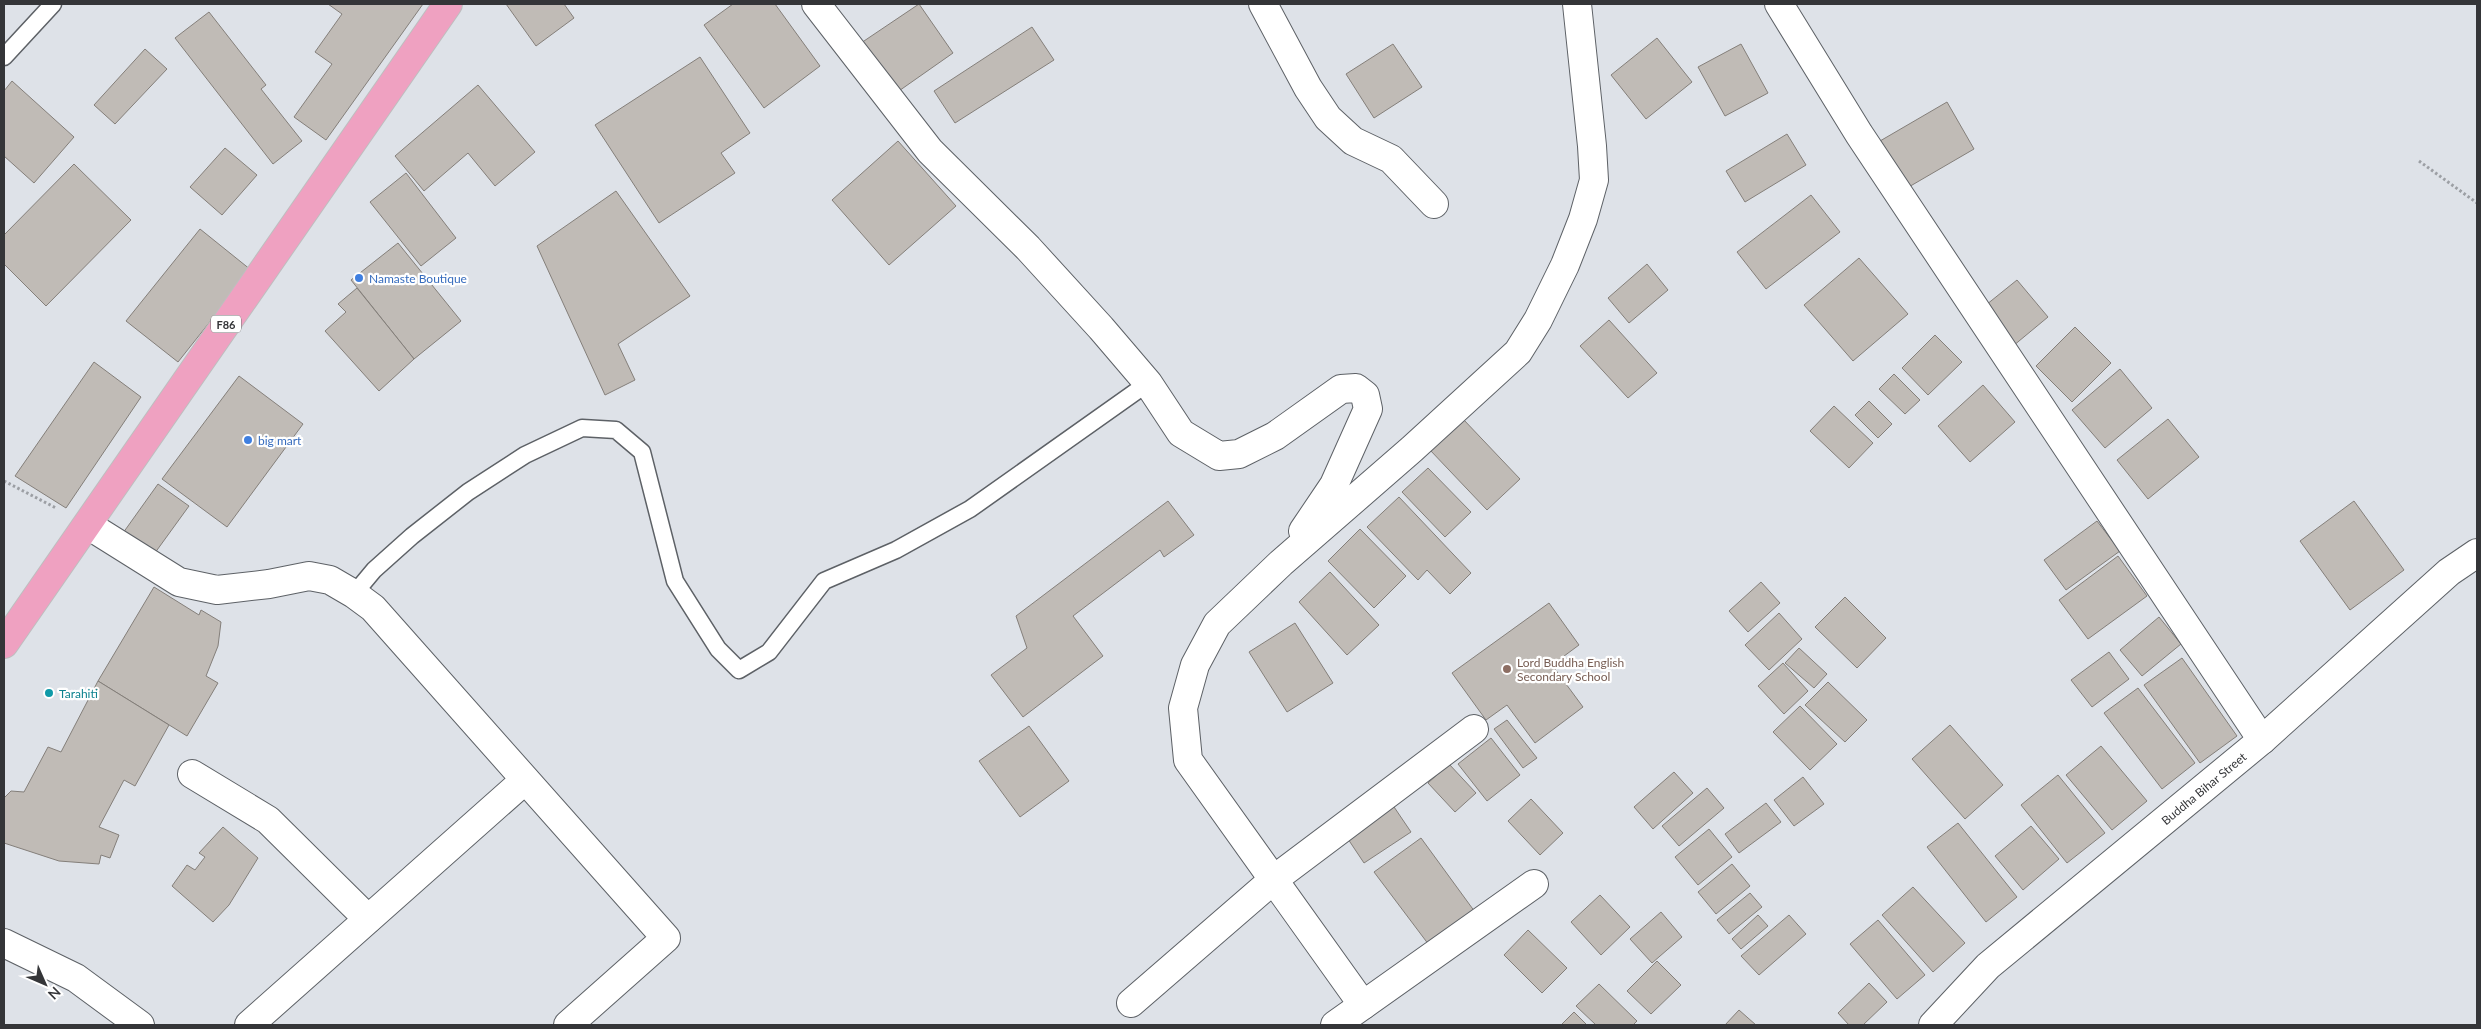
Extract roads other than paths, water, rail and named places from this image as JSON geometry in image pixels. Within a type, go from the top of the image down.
[{"type":"main road","name":"F86","points":[[4,644],[36,595],[88,525],[448,4]]},
{"type":"street","points":[[816,4],[930,151],[1028,248],[1101,328],[1148,382],[1181,433],[1219,456],[1239,454],[1275,436],[1341,389],[1356,388],[1365,395],[1368,409],[1334,486],[1281,563]]},
{"type":"street","points":[[1263,4],[1303,80],[1328,118],[1353,141],[1390,159],[1434,204]]},
{"type":"street","points":[[1363,1004],[1188,760],[1183,708],[1195,665],[1217,624],[1281,563],[1412,449],[1518,352],[1538,320],[1583,219],[1594,180],[1577,4]]},
{"type":"street","points":[[1779,4],[1864,142],[2262,740]]},
{"type":"street","points":[[88,525],[179,582],[217,590],[269,584],[309,576],[330,580],[354,594],[372,608],[666,938],[568,1025]]},
{"type":"street","name":"Buddha Bihar Street","points":[[1933,1025],[1988,966],[2262,740],[2449,572],[2477,553]]},
{"type":"street","points":[[1131,1003],[1273,880],[1474,729]]},
{"type":"street","points":[[192,774],[268,820],[368,919]]},
{"type":"street","points":[[249,1025],[525,780]]},
{"type":"street","points":[[1335,1025],[1534,884]]},
{"type":"street","points":[[4,943],[76,978],[140,1025]]},
{"type":"lane","points":[[4,57],[53,4]]},
{"type":"lane","points":[[354,594],[374,570],[419,531],[468,492],[525,455],[582,428],[616,430],[642,452],[675,581],[718,649],[739,670],[769,652],[824,581],[896,550],[970,509],[1148,382]]},
{"type":"place","name":"Namaste Boutique","points":[[359,278]]},
{"type":"place","name":"big mart","points":[[248,440]]},
{"type":"place","name":"Lord Buddha English Secondary School","points":[[1507,669]]},
{"type":"place","name":"Tarahiti","points":[[49,693]]}]
